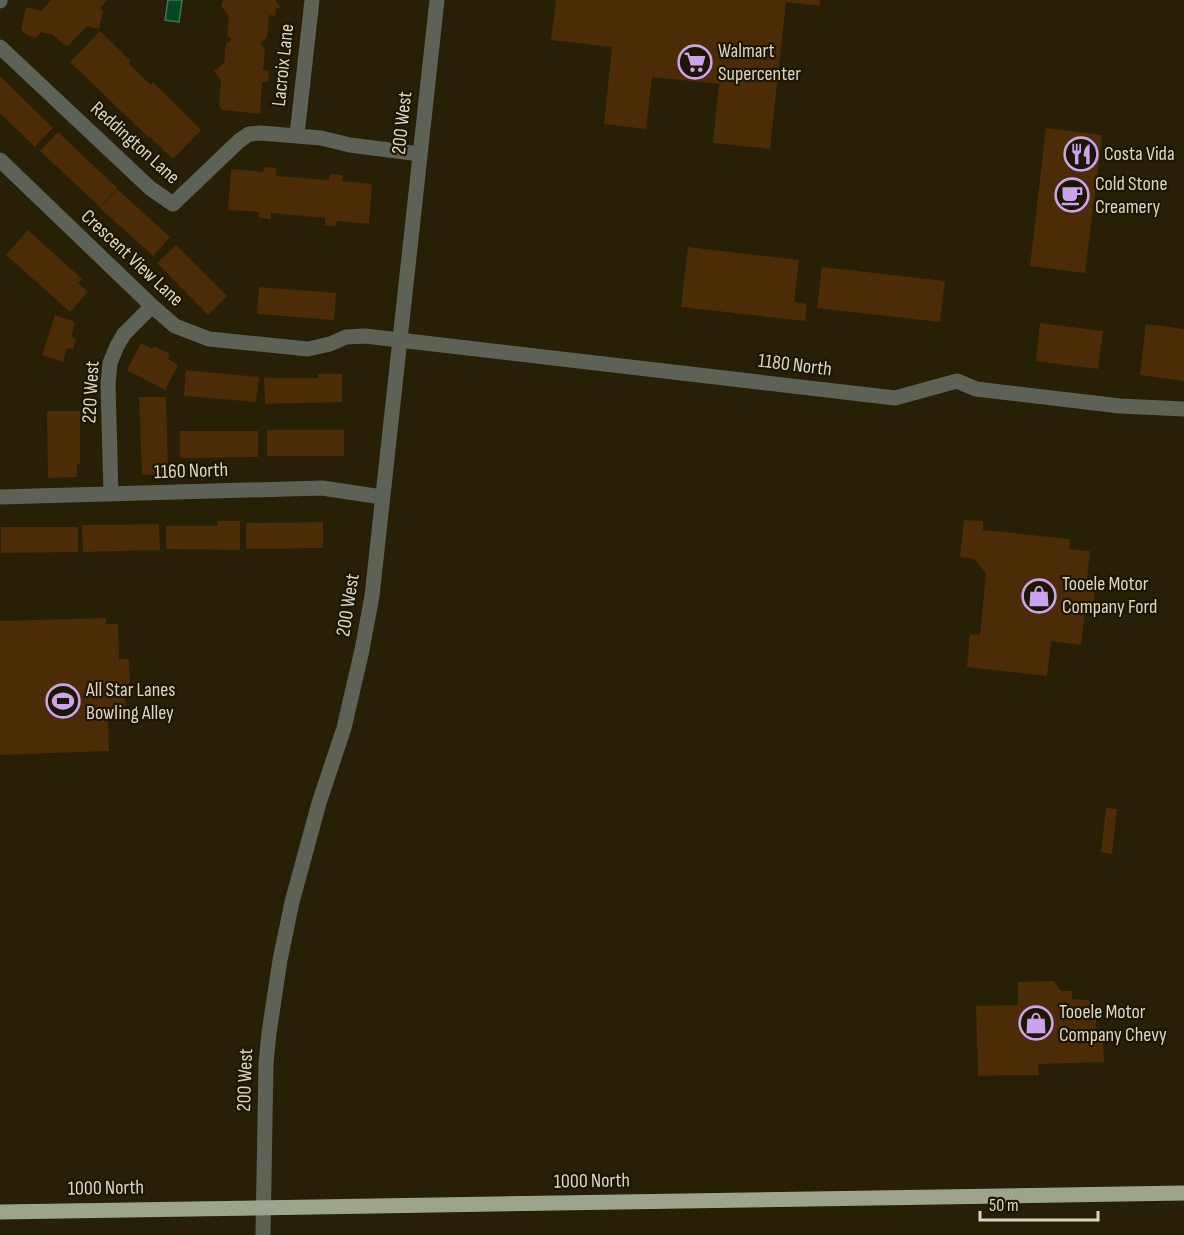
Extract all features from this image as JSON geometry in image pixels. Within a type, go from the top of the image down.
[{"type":"main road","name":"1000 North","points":[[0,1212],[1184,1193]]},
{"type":"street","name":"Lacroix Lane","points":[[297,135],[312,0]]},
{"type":"street","name":"200 West","points":[[263,1235],[266,1063],[269,1033],[292,902],[319,803],[344,728],[372,596],[436,0]]},
{"type":"street","name":"Reddington Lane","points":[[0,47],[150,188],[173,204],[249,134],[297,135],[321,138],[350,146],[420,154]]},
{"type":"street","name":"Crescent View Lane","points":[[0,160],[175,326],[209,339],[308,349],[346,338],[365,336],[399,340]]},
{"type":"street","name":"220 West","points":[[111,494],[108,384],[110,363],[124,334],[152,306]]},
{"type":"street","name":"1180 North","points":[[399,340],[895,398],[957,381],[976,389],[1120,406],[1184,409]]},
{"type":"street","name":"1160 North","points":[[0,497],[322,488],[382,497]]},
{"type":"shaded area","points":[[168,0],[182,0],[179,22],[165,20]]},
{"type":"building","points":[[51,0],[107,0],[100,8],[103,11],[99,29],[87,26],[68,46],[53,35],[41,32],[35,38],[27,35],[21,30],[26,7],[41,11]]},
{"type":"building","points":[[223,0],[275,0],[281,8],[276,8],[275,16],[269,15],[267,38],[260,43],[265,49],[263,70],[269,71],[268,82],[262,82],[260,114],[222,110],[219,106],[221,80],[214,71],[224,63],[226,44],[232,40],[227,35],[229,16],[221,6]]},
{"type":"building","name":"Walmart Supercenter","points":[[556,0],[820,0],[820,6],[786,2],[770,149],[713,143],[719,84],[652,77],[646,129],[604,124],[612,47],[551,40]]},
{"type":"building","points":[[100,31],[131,61],[129,64],[151,85],[153,82],[201,130],[173,159],[70,62]]},
{"type":"building","points":[[0,76],[53,128],[35,147],[0,113]]},
{"type":"building","points":[[1046,128],[1102,135],[1085,273],[1030,266]]},
{"type":"building","points":[[58,132],[117,188],[100,207],[40,151]]},
{"type":"building","points":[[264,167],[276,168],[276,176],[329,180],[330,174],[343,175],[342,181],[372,184],[369,224],[337,221],[336,226],[325,225],[325,218],[271,213],[271,219],[259,218],[259,212],[228,210],[231,169],[263,172]]},
{"type":"building","points":[[117,189],[170,237],[153,256],[100,208]]},
{"type":"building","points":[[28,230],[82,279],[78,283],[88,292],[70,312],[6,255]]},
{"type":"building","points":[[176,245],[227,296],[208,315],[157,263]]},
{"type":"building","points":[[688,247],[799,260],[794,302],[807,304],[805,321],[681,307]]},
{"type":"building","points":[[822,267],[945,281],[940,322],[817,308]]},
{"type":"building","points":[[259,287],[336,293],[334,320],[257,314]]},
{"type":"building","points":[[55,315],[75,322],[71,337],[76,339],[73,349],[67,348],[63,362],[42,355]]},
{"type":"building","points":[[1040,323],[1103,331],[1098,369],[1036,361]]},
{"type":"building","points":[[1146,324],[1184,329],[1184,381],[1140,375]]},
{"type":"building","points":[[141,343],[152,349],[154,346],[170,354],[168,359],[178,365],[165,390],[127,370]]},
{"type":"building","points":[[186,370],[259,377],[256,402],[184,396]]},
{"type":"building","points":[[318,374],[342,374],[342,402],[265,404],[264,378],[318,378]]},
{"type":"building","points":[[139,397],[166,397],[168,474],[142,475]]},
{"type":"building","points":[[47,411],[80,411],[80,464],[77,464],[77,477],[48,478]]},
{"type":"building","points":[[267,430],[344,430],[344,456],[267,456]]},
{"type":"building","points":[[180,431],[258,431],[258,457],[180,458]]},
{"type":"building","name":"Tooele Motor Company Ford","points":[[964,520],[983,521],[983,530],[1070,539],[1069,549],[1090,551],[1086,589],[1095,590],[1094,604],[1086,603],[1081,645],[1051,641],[1047,676],[967,667],[970,634],[980,635],[986,573],[974,559],[960,557]]},
{"type":"building","points":[[218,521],[240,521],[240,550],[166,549],[166,526],[218,526]]},
{"type":"building","points":[[323,522],[323,548],[246,549],[246,523]]},
{"type":"building","points":[[159,524],[160,550],[83,552],[82,525]]},
{"type":"building","points":[[1,527],[78,527],[78,552],[1,553]]},
{"type":"building","name":"All Star Lanes Bowling Alley","points":[[106,618],[106,624],[118,624],[119,659],[129,659],[130,683],[125,684],[126,719],[108,719],[109,751],[0,755],[0,621]]},
{"type":"building","points":[[1106,808],[1117,809],[1112,854],[1101,852]]},
{"type":"building","name":"Tooele Motor Company Chevy","points":[[1054,981],[1061,991],[1072,991],[1072,999],[1088,1000],[1095,1006],[1097,1036],[1103,1036],[1104,1062],[1038,1064],[1039,1075],[978,1076],[976,1006],[1018,1005],[1018,982]]},
{"type":"place","name":"Walmart Supercenter","points":[[695,62]]},
{"type":"place","name":"Costa Vida","points":[[1081,154]]},
{"type":"place","name":"Cold Stone Creamery","points":[[1072,195]]},
{"type":"place","name":"Tooele Motor Company Ford","points":[[1039,596]]},
{"type":"place","name":"All Star Lanes Bowling Alley","points":[[63,701]]},
{"type":"place","name":"Tooele Motor Company Chevy","points":[[1036,1023]]}]
